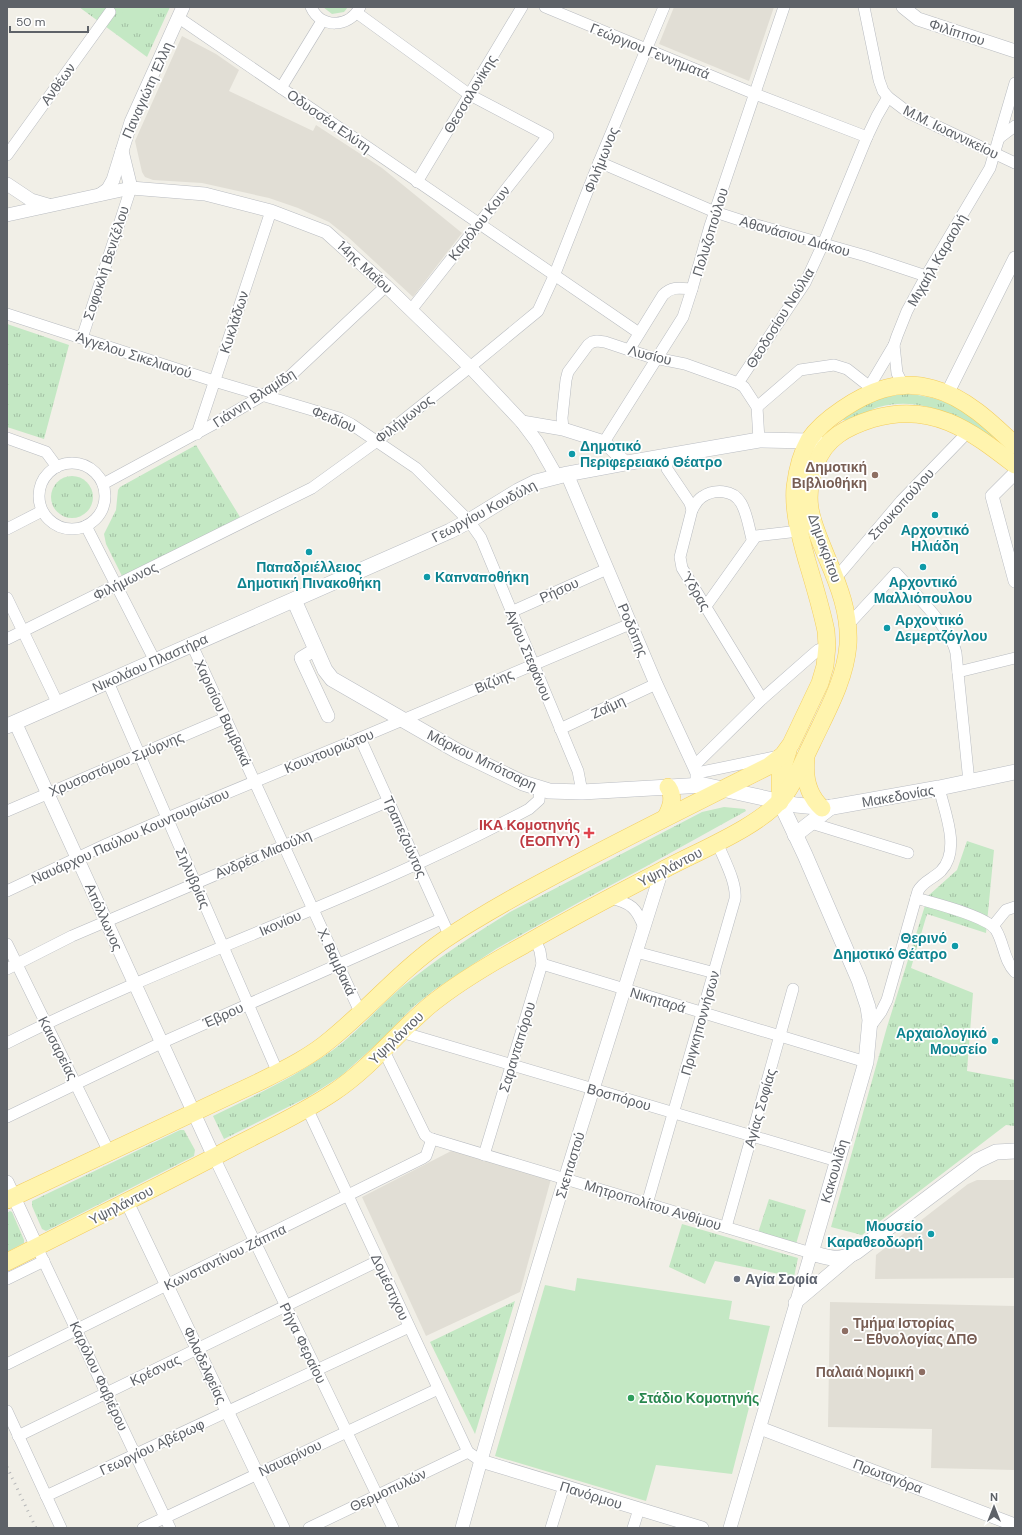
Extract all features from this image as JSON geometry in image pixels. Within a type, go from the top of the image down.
[{"type":"main road","name":"Δημοκρίτου","points":[[724,789],[769,766],[787,750],[820,684],[825,666],[827,646],[826,631],[799,531],[795,507],[795,487],[800,465],[809,441],[818,429],[831,418],[870,391],[903,385],[918,386],[934,389],[963,402],[1015,445]]},
{"type":"main road","name":"Δημοκρίτου","points":[[780,802],[794,780],[831,704],[842,677],[847,648],[848,625],[844,605],[836,578],[814,526],[809,506],[811,477],[817,461],[824,449],[832,438],[851,427],[881,417],[900,413],[915,413],[931,416],[948,422],[968,432],[1015,465]]},
{"type":"main road","points":[[979,414],[1015,432]]},
{"type":"main road","name":"Γεωργίου Κονδύλη","points":[[294,600],[450,531],[536,482],[626,463],[759,440],[809,441],[818,443],[824,449]]},
{"type":"main road","name":"Νικολάου Πλαστήρα","points":[[11,724],[294,600]]},
{"type":"main road","name":"Μάρκου Μπότσαρη","points":[[294,600],[327,673],[332,679],[459,752],[523,783],[540,789],[558,792],[582,792],[668,787],[696,775],[708,786],[780,802]]},
{"type":"main road","points":[[780,802],[782,768],[787,750]]},
{"type":"main road","points":[[796,836],[827,808],[812,797],[807,784],[805,767],[806,755]]},
{"type":"main road","name":"Μακεδονίας","points":[[780,802],[803,807],[827,808],[939,788],[1015,772]]},
{"type":"main road","points":[[666,817],[672,801],[671,793],[668,787]]},
{"type":"main road","points":[[9,1189],[109,1152],[278,1073],[326,1044],[401,974],[432,948],[504,902],[666,817],[724,789]]},
{"type":"main road","name":"Κακουλίδη","points":[[780,802],[859,980],[868,1006],[870,1027],[866,1062],[811,1253]]},
{"type":"main road","name":"Υψηλάντου","points":[[7,1262],[41,1254],[127,1202],[214,1158],[307,1108],[347,1083],[384,1051],[401,1032],[429,1006],[450,991],[535,939],[754,822],[780,802]]},
{"type":"main road","points":[[811,1253],[838,1259],[845,1258],[856,1252],[977,1161],[996,1152],[1015,1151]]},
{"type":"street","points":[[311,7],[314,14],[322,21],[330,24],[348,21],[359,10],[470,95]]},
{"type":"street","name":"Θεσσαλονίκης","points":[[417,182],[522,7]]},
{"type":"street","name":"Γεώργιου Γεννηματά","points":[[545,7],[755,94],[867,137]]},
{"type":"street","name":"Φιλήμωνος","points":[[7,640],[312,488],[377,441],[538,311],[554,276],[664,7]]},
{"type":"street","name":"Πολυζοπούλου","points":[[604,442],[683,317],[715,212],[784,7]]},
{"type":"street","name":"Μ.Μ. Ιωαννικείου","points":[[864,7],[879,80],[882,89],[888,97],[917,117],[996,147],[1015,163]]},
{"type":"street","name":"Φιλίππου","points":[[902,7],[918,19],[1015,51]]},
{"type":"street","name":"Ανθέων","points":[[7,155],[110,12]]},
{"type":"street","name":"Οδυσσέα Ελύτη","points":[[181,12],[281,88],[639,334]]},
{"type":"street","name":"Παναγιώτη Έλλη","points":[[101,194],[108,189],[113,180],[131,122],[181,12]]},
{"type":"street","points":[[281,88],[322,21]]},
{"type":"street","name":"Μιχαήλ Καραολή","points":[[903,385],[897,373],[894,345],[907,311],[990,168],[1015,83]]},
{"type":"street","name":"Καρόλου Κουν","points":[[411,310],[548,136],[470,95]]},
{"type":"street","name":"Θεοδοσίου Νούλια","points":[[738,384],[805,283],[823,244],[876,116],[888,97]]},
{"type":"street","points":[[1015,126],[996,147],[1015,158]]},
{"type":"street","points":[[122,150],[131,188]]},
{"type":"street","name":"Αθανάσιου Διάκου","points":[[600,162],[715,212],[866,256],[926,276]]},
{"type":"street","points":[[7,184],[31,200],[52,205]]},
{"type":"street","name":"14ης Μαΐου","points":[[7,215],[131,188],[204,194],[271,210],[326,232],[386,286],[470,367],[522,422],[562,476]]},
{"type":"street","name":"Σοφοκλή Βενιζέλου","points":[[82,338],[131,188]]},
{"type":"street","name":"Κυκλάδων","points":[[198,434],[214,381],[271,210]]},
{"type":"street","points":[[946,394],[1015,258]]},
{"type":"street","name":"Γιάννη Βλαμίδη","points":[[103,484],[198,434],[262,396],[295,373],[386,286]]},
{"type":"street","points":[[629,350],[659,300],[666,292],[675,288],[692,289]]},
{"type":"street","name":"Άγγελου Σικελιανού","points":[[7,314],[262,396]]},
{"type":"street","name":"Λυσίου","points":[[563,429],[562,420],[568,372],[588,345],[597,341],[605,342],[657,359],[685,364],[738,384],[744,388],[757,407]]},
{"type":"street","points":[[759,440],[757,407],[800,370],[834,366],[847,370],[870,391],[876,374],[894,345]]},
{"type":"street","name":"Φειδίου","points":[[262,396],[308,408],[345,421],[416,468],[469,521]]},
{"type":"street","points":[[522,422],[563,429],[604,442],[626,463]]},
{"type":"street","name":"Στουκοπούλου","points":[[836,578],[901,501],[968,432]]},
{"type":"street","points":[[7,438],[46,452],[57,467]]},
{"type":"street","points":[[672,455],[667,463],[666,469],[690,503],[692,510]]},
{"type":"street","points":[[74,463],[85,466],[95,472],[103,484],[105,496],[102,511],[86,526],[74,529],[61,528],[50,521],[42,511],[39,499],[40,486],[47,475],[62,464],[74,463]]},
{"type":"street","points":[[1015,473],[992,496],[1015,581]]},
{"type":"street","name":"Ροδόπης","points":[[562,476],[607,569],[696,775]]},
{"type":"street","points":[[692,510],[701,498],[716,491],[729,493],[736,496],[741,503],[752,539]]},
{"type":"street","name":"Ύδρας","points":[[692,510],[680,561],[682,568],[762,699]]},
{"type":"street","points":[[7,529],[42,511]]},
{"type":"street","name":"Αγίου Στεφάνου","points":[[469,521],[481,538],[534,665],[579,774],[582,792]]},
{"type":"street","points":[[86,526],[155,661]]},
{"type":"street","points":[[706,606],[752,539],[756,536],[799,531]]},
{"type":"street","name":"Ρήσου","points":[[511,612],[607,569]]},
{"type":"street","points":[[848,625],[896,573],[950,635],[955,648],[969,782]]},
{"type":"street","points":[[7,598],[58,704]]},
{"type":"street","name":"Βιζύης","points":[[403,720],[630,624]]},
{"type":"street","name":"Χαρισίου Βαμβακά","points":[[192,645],[254,782]]},
{"type":"street","points":[[696,775],[762,699],[810,656],[827,646]]},
{"type":"street","points":[[316,649],[301,658],[328,716]]},
{"type":"street","points":[[958,672],[1015,658]]},
{"type":"street","name":"Σηλυβρίας","points":[[108,682],[278,1073]]},
{"type":"street","name":"Ζαΐμη","points":[[560,729],[656,684]]},
{"type":"street","name":"Χρυσοστόμου Σμύρνης","points":[[7,811],[225,718]]},
{"type":"street","name":"Κουντουριώτου","points":[[254,782],[403,720]]},
{"type":"street","name":"Απόλλωνος","points":[[11,724],[48,793],[214,1158]]},
{"type":"street","name":"Τραπεζούντος","points":[[360,738],[450,937]]},
{"type":"street","points":[[696,775],[787,750]]},
{"type":"street","name":"Ναυάρχου Παύλου Κουντουριώτου","points":[[7,891],[167,818],[254,782]]},
{"type":"street","name":"Χ. Βαμβακά","points":[[254,782],[360,1012]]},
{"type":"street","points":[[870,1027],[881,1012],[888,996],[916,898],[921,886],[941,872],[950,856],[952,841],[939,788]]},
{"type":"street","name":"Ικονίου","points":[[7,1043],[46,1023],[135,984],[417,864],[529,809],[539,800],[540,789]]},
{"type":"street","name":"Ανδρέα Μιαούλη","points":[[12,967],[72,936],[106,921],[389,801]]},
{"type":"street","points":[[811,823],[908,853]]},
{"type":"street","name":"Πριγκηποννήσων","points":[[647,1204],[715,973],[734,902],[736,891],[717,842]]},
{"type":"street","name":"Σκεπαστού","points":[[462,1528],[593,1089],[662,870]]},
{"type":"street","points":[[610,898],[624,902],[634,908],[639,915],[644,928]]},
{"type":"street","points":[[916,898],[982,919],[993,926],[998,934],[1010,967],[1015,972]]},
{"type":"street","points":[[993,926],[1006,910],[1015,907]]},
{"type":"street","name":"Έβρου","points":[[7,1117],[162,1043],[442,919]]},
{"type":"street","points":[[535,939],[540,951],[542,964]]},
{"type":"street","name":"Καισαρείας","points":[[7,944],[12,967],[46,1023],[109,1152]]},
{"type":"street","points":[[636,952],[715,973]]},
{"type":"street","name":"Νικηταρά","points":[[542,964],[866,1062]]},
{"type":"street","name":"Σαρανταπόρου","points":[[484,1155],[542,964]]},
{"type":"street","name":"Αγίας Σοφίας","points":[[726,1227],[781,1037],[793,989]]},
{"type":"street","name":"Βοσπόρου","points":[[401,1032],[838,1161]]},
{"type":"street","points":[[384,1051],[425,1135],[432,1139]]},
{"type":"street","name":"Δομέστιχου","points":[[307,1108],[468,1452],[481,1461]]},
{"type":"street","name":"Μητροπολίτου Ανθίμου","points":[[432,1139],[811,1253]]},
{"type":"street","name":"Κωνσταντίνου Ζάππα","points":[[7,1364],[423,1158],[426,1156],[432,1139]]},
{"type":"street","name":"Ρήγα Φεραίου","points":[[214,1158],[393,1528]]},
{"type":"street","points":[[7,1279],[41,1254],[9,1189]]},
{"type":"street","name":"Φιλαδελφείας","points":[[127,1202],[283,1528]]},
{"type":"street","points":[[795,1303],[856,1252]]},
{"type":"street","name":"Κακουλίδη","points":[[730,1528],[795,1303],[811,1253]]},
{"type":"street","name":"Καρόλου Φαβιέρου","points":[[41,1254],[170,1528]]},
{"type":"street","name":"Κρέσνας","points":[[18,1436],[378,1262]]},
{"type":"street","name":"Γεωργίου Αβέρωφ","points":[[46,1496],[409,1327]]},
{"type":"street","name":"Ναυαρίνου","points":[[143,1528],[438,1389]]},
{"type":"street","points":[[7,1411],[62,1528]]},
{"type":"street","name":"Πρωταγόρα","points":[[760,1428],[1015,1525]]},
{"type":"street","name":"Θερμοπυλών","points":[[309,1528],[468,1452]]},
{"type":"street","name":"Πανόρμου","points":[[481,1461],[702,1528]]},
{"type":"street","points":[[551,1528],[564,1486]]},
{"type":"street","points":[[633,1528],[638,1509]]},
{"type":"shaded area","points":[[674,7],[774,7],[749,81],[659,44]]},
{"type":"shaded area","points":[[182,36],[216,54],[239,70],[229,91],[313,131],[316,125],[382,168],[462,233],[413,297],[348,237],[329,222],[298,208],[269,198],[202,183],[153,180],[145,177],[142,172],[135,141]]},
{"type":"shaded area","points":[[455,1149],[551,1179],[520,1292],[426,1336],[362,1197]]},
{"type":"shaded area","points":[[977,1180],[1015,1180],[1015,1278],[875,1279],[876,1255],[968,1184]]},
{"type":"shaded area","name":"Παλαιά Νομική","points":[[830,1302],[1015,1306],[1015,1470],[931,1468],[932,1429],[828,1427]]},
{"type":"green space","points":[[79,7],[170,7],[147,57]]},
{"type":"green space","points":[[113,7],[157,7],[144,27]]},
{"type":"green space","points":[[323,7],[348,7],[344,12],[332,14]]},
{"type":"green space","points":[[7,324],[69,345],[44,439],[7,427]]},
{"type":"green space","points":[[907,394],[937,399],[956,407],[973,418],[994,438],[940,410],[910,404],[895,404],[879,407],[855,418],[842,420],[872,401]]},
{"type":"green space","points":[[196,445],[240,517],[126,576],[122,576],[106,544],[104,534],[116,510],[118,490],[120,487]]},
{"type":"green space","points":[[68,476],[76,476],[87,482],[93,493],[93,501],[87,512],[76,518],[68,518],[57,512],[51,501],[51,493],[57,482]]},
{"type":"green space","points":[[724,807],[745,809],[746,811],[496,949],[434,990],[413,1007],[380,1041],[341,1076],[308,1097],[224,1139],[213,1116],[319,1060],[342,1043],[402,987],[469,938],[510,912],[702,812]]},
{"type":"green space","points":[[967,841],[994,850],[986,933],[927,914],[911,968],[973,993],[967,1071],[1015,1080],[1015,1126],[1006,1125],[862,1235],[831,1227],[887,1027],[928,896],[957,870]]},
{"type":"green space","points":[[180,1130],[184,1130],[195,1150],[194,1156],[46,1231],[42,1229],[32,1206],[32,1201]]},
{"type":"green space","points":[[769,1199],[806,1210],[796,1244],[758,1233]]},
{"type":"green space","points":[[10,1211],[12,1212],[24,1243],[7,1252],[7,1213]]},
{"type":"green space","points":[[682,1224],[798,1258],[794,1277],[715,1261],[705,1284],[669,1267]]},
{"type":"green space","name":"Στάδιο Κομοτηνής","points":[[577,1278],[732,1301],[729,1319],[770,1326],[732,1474],[656,1465],[646,1501],[495,1456],[545,1285],[575,1291]]},
{"type":"green space","points":[[515,1301],[475,1434],[430,1342]]},
{"type":"railway","points":[[7,1467],[36,1528]]},
{"type":"place","name":"Δημοτικό Περιφερειακό Θέατρο","points":[[572,454]]},
{"type":"place","name":"Δημοτική Βιβλιοθήκη","points":[[875,475]]},
{"type":"place","name":"Αρχοντικό Ηλιάδη","points":[[935,515]]},
{"type":"place","name":"Παπαδριέλλειος Δημοτική Πινακοθήκη","points":[[309,552]]},
{"type":"place","name":"Αρχοντικό Μαλλιόπουλου","points":[[923,567]]},
{"type":"place","name":"Καπναποθήκη","points":[[427,577]]},
{"type":"place","name":"Αρχοντικό Δεμερτζόγλου","points":[[887,628]]},
{"type":"place","name":"ΙΚΑ Κομοτηνής (ΕΟΠΥΥ)","points":[[589,833]]},
{"type":"place","name":"Θερινό Δημοτικό Θέατρο","points":[[955,946]]},
{"type":"place","name":"Αρχαιολογικό Μουσείο","points":[[995,1041]]},
{"type":"place","name":"Μουσείο Καραθεοδωρή","points":[[931,1234]]},
{"type":"place","name":"Αγία Σοφία","points":[[737,1279]]},
{"type":"place","name":"Τμήμα Ιστορίας – Εθνολογίας ΔΠΘ","points":[[845,1331]]},
{"type":"place","name":"Παλαιά Νομική","points":[[922,1372]]},
{"type":"place","name":"Στάδιο Κομοτηνής","points":[[631,1398]]}]
